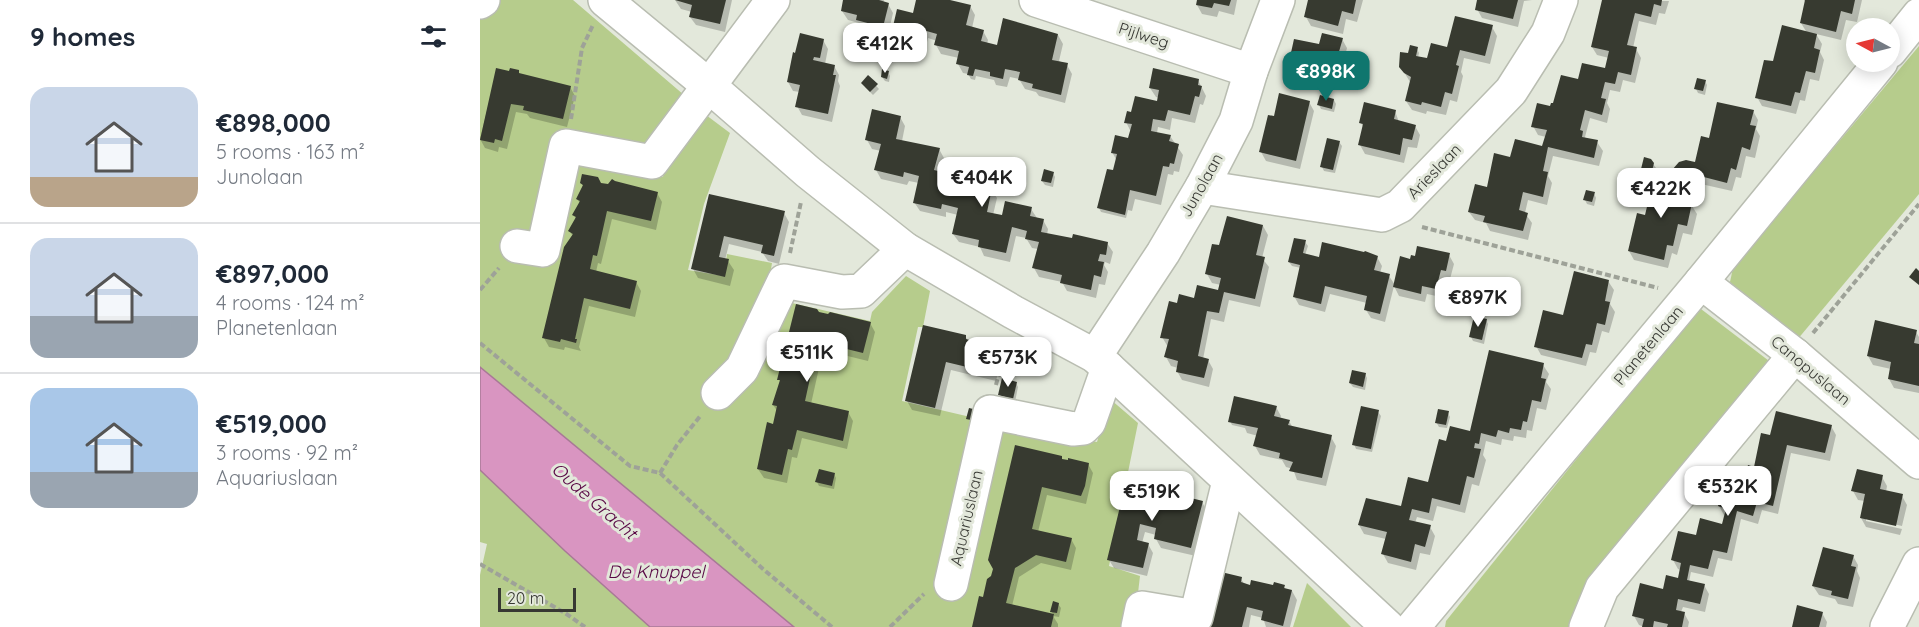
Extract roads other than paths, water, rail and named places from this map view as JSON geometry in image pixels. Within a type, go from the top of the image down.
[{"type":"street","points":[[517,246],[543,250],[566,146],[652,162],[773,0]]},
{"type":"street","name":"Pijlweg","points":[[1036,0],[1251,70]]},
{"type":"street","name":"Junolaan","points":[[1101,362],[1202,187],[1236,121],[1251,70],[1278,0]]},
{"type":"street","name":"Arieslaan","points":[[1202,187],[1382,215],[1400,206],[1510,92],[1548,33],[1561,0]]},
{"type":"street","points":[[600,10],[708,85],[808,172],[905,249],[1101,362],[1388,627]]},
{"type":"street","points":[[1900,39],[1919,15]]},
{"type":"street","name":"Planetenlaan","points":[[1413,627],[1873,72]]},
{"type":"street","points":[[718,393],[742,369],[784,281],[842,292],[861,291],[905,249]]},
{"type":"street","name":"Canopuslaan","points":[[1695,289],[1795,355],[1919,462]]},
{"type":"street","points":[[1586,627],[1602,588],[1795,355]]},
{"type":"street","name":"Aquariuslaan","points":[[951,584],[990,412],[1073,429],[1083,428],[1089,422],[1101,362]]},
{"type":"street","points":[[1138,627],[1142,608],[1196,617],[1228,481]]},
{"type":"street","points":[[1887,627],[1919,564]]},
{"type":"water","name":"De Knuppel","points":[[480,367],[794,627],[650,627],[565,551],[480,470]]},
{"type":"water label","name":"Oude Gracht","points":[[594,501]]}]
